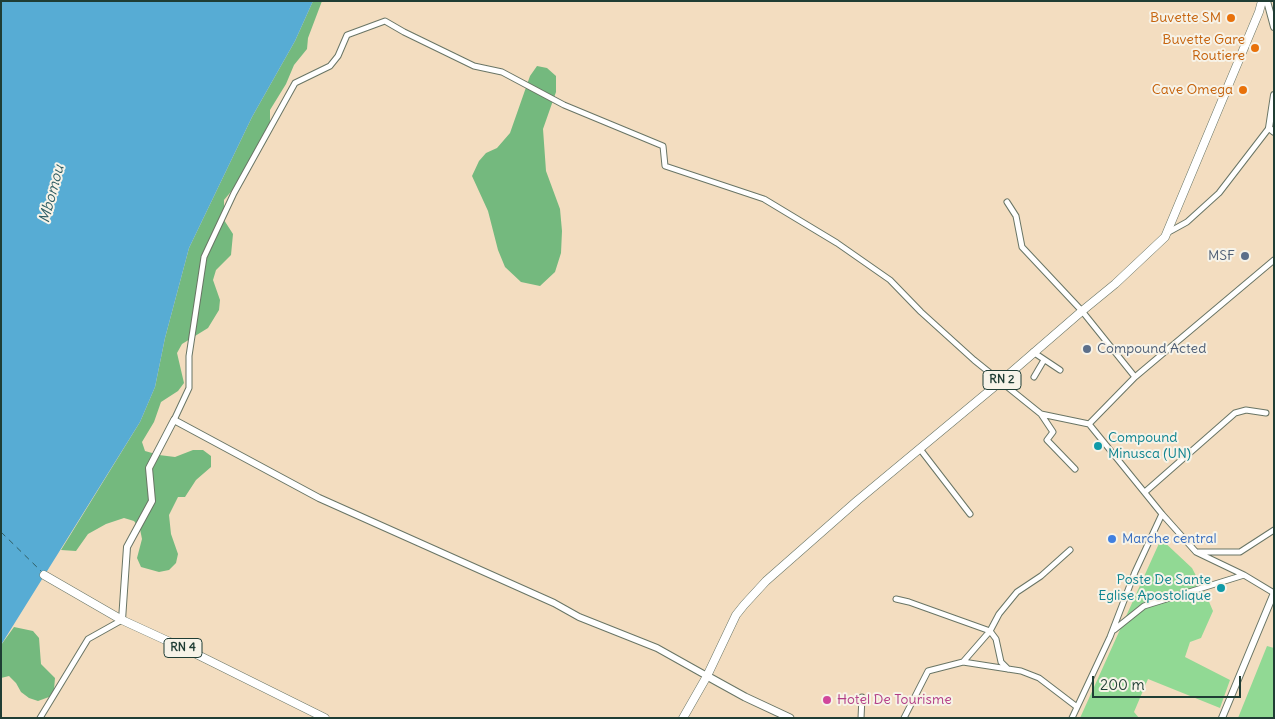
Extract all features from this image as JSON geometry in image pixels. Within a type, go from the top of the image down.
[{"type":"main road","name":"RN 2","points":[[683,718],[707,676],[731,625],[744,605],[766,581],[1082,310],[1115,284],[1167,233],[1262,1]]},
{"type":"main road","name":"RN 4","points":[[44,575],[122,620],[196,654],[325,718]]},
{"type":"main road","points":[[707,676],[745,697],[790,718]]},
{"type":"street","points":[[1267,1],[1274,27]]},
{"type":"street","points":[[40,718],[88,639],[122,620],[126,547],[152,501],[149,468],[189,388],[188,356],[204,257],[234,193],[294,83],[330,66],[338,56],[347,35],[384,21],[474,66],[502,72],[564,105],[663,146],[665,166],[764,199],[837,243],[890,280],[921,312],[1000,382],[1041,414],[1053,432],[1047,440],[1075,469]]},
{"type":"street","points":[[1167,233],[1187,222],[1219,193],[1272,130],[1274,95]]},
{"type":"street","points":[[1007,202],[1016,216],[1022,247],[1082,310],[1136,377]]},
{"type":"street","points":[[1088,424],[1136,377],[1274,260]]},
{"type":"street","points":[[1033,352],[1060,370]]},
{"type":"street","points":[[1034,377],[1044,360]]},
{"type":"street","points":[[1145,492],[1235,413],[1246,410],[1266,413]]},
{"type":"street","points":[[1041,414],[1088,424],[1196,552],[1244,575],[1274,593],[1222,718]]},
{"type":"street","points":[[174,420],[319,498],[554,603],[579,617],[657,648],[707,676]]},
{"type":"street","points":[[920,448],[970,514]]},
{"type":"street","points":[[1072,718],[1110,637],[1135,572],[1162,514]]},
{"type":"street","points":[[1196,552],[1240,552],[1274,530]]},
{"type":"street","points":[[963,662],[990,631],[999,614],[1017,592],[1041,576],[1070,550]]},
{"type":"street","points":[[1110,637],[1116,628],[1144,606],[1244,575]]},
{"type":"street","points":[[896,600],[909,602],[990,631],[996,639],[1001,662],[1008,669]]},
{"type":"street","points":[[904,718],[928,672],[963,662],[1021,671],[1039,678],[1077,707]]},
{"type":"street","points":[[861,718],[862,697]]},
{"type":"green space","points":[[313,1],[322,1],[308,38],[307,49],[294,65],[286,84],[270,110],[270,121],[273,128],[245,175],[224,200],[224,220],[233,234],[231,255],[216,270],[213,280],[220,300],[219,310],[208,328],[182,344],[177,353],[184,383],[178,391],[161,402],[154,422],[142,442],[145,451],[159,455],[175,457],[193,450],[203,450],[211,456],[211,467],[196,480],[185,497],[178,497],[169,515],[171,534],[178,554],[176,563],[169,570],[159,572],[141,567],[137,558],[142,539],[140,529],[134,521],[124,518],[106,524],[88,534],[76,551],[61,550],[140,422],[155,387],[165,338],[189,248],[252,117],[295,41]]},
{"type":"green space","points":[[537,66],[547,68],[556,76],[556,92],[543,129],[546,171],[560,209],[562,231],[561,253],[555,272],[540,286],[521,282],[505,267],[498,250],[488,211],[472,176],[479,161],[486,153],[497,148],[510,133],[530,76]]},
{"type":"green space","points":[[1161,539],[1192,568],[1213,611],[1201,638],[1190,642],[1185,657],[1230,680],[1220,708],[1148,679],[1134,712],[1139,718],[1080,718]]},
{"type":"green space","points":[[14,627],[33,631],[39,638],[41,664],[55,678],[54,690],[49,697],[38,701],[29,698],[21,692],[9,676],[1,678],[1,645]]},
{"type":"green space","points":[[1267,646],[1274,648],[1274,718],[1238,718]]},
{"type":"water","name":"Mbomou","points":[[1,1],[313,1],[295,41],[252,117],[189,248],[165,338],[155,387],[140,422],[1,645]]},
{"type":"ferry route","points":[[1,532],[42,572]]},
{"type":"place","name":"Buvette SM","points":[[1231,18]]},
{"type":"place","name":"Buvette Gare Routiere","points":[[1255,48]]},
{"type":"place","name":"Cave Omega","points":[[1243,90]]},
{"type":"place","name":"MSF","points":[[1245,256]]},
{"type":"place","name":"Compound Acted","points":[[1087,349]]},
{"type":"place","name":"Compound Minusca (UN)","points":[[1098,446]]},
{"type":"place","name":"Marche central","points":[[1112,539]]},
{"type":"place","name":"Poste De Sante Eglise Apostolique","points":[[1221,588]]},
{"type":"place","name":"Hotel De Tourisme","points":[[827,700]]}]
